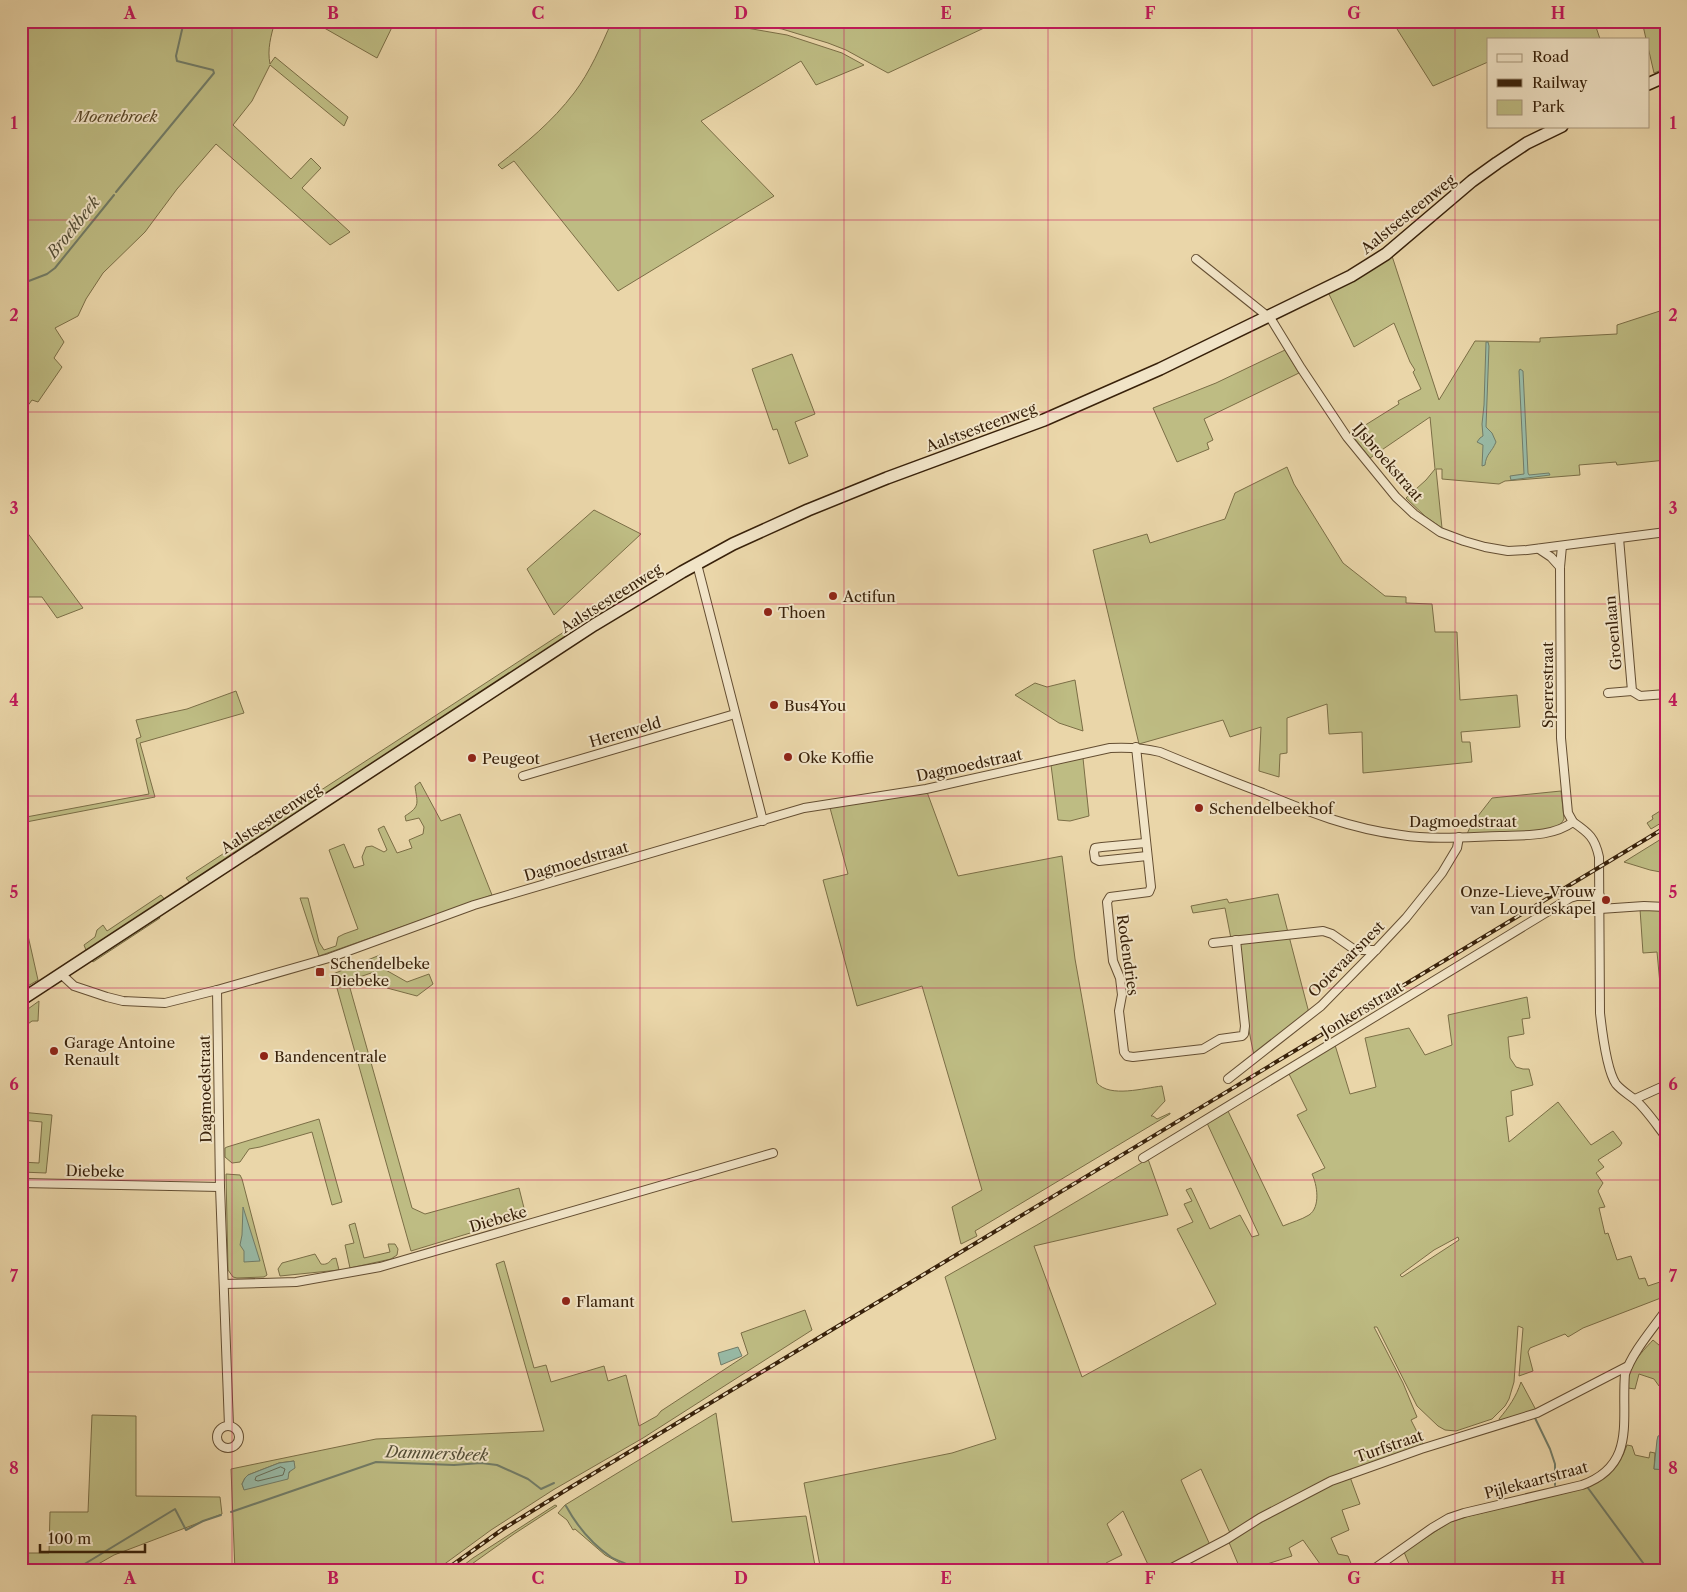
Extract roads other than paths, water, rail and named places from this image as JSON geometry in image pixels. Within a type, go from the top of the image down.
[{"type":"main road","points":[[1650,83],[1666,76]]},
{"type":"main road","name":"Aalstsesteenweg","points":[[21,1000],[594,625],[697,564],[733,544],[808,510],[887,478],[1053,416],[1160,369],[1351,276],[1375,262],[1472,181],[1497,163],[1527,143],[1558,128]]},
{"type":"street","points":[[1196,260],[1268,317]]},
{"type":"street","name":"IJsbroekstraat","points":[[1268,317],[1347,437],[1396,497],[1414,514],[1440,532],[1485,548],[1508,551],[1666,532]]},
{"type":"street","name":"Groenlaan","points":[[1619,538],[1632,691]]},
{"type":"street","name":"Sperrestraat","points":[[1562,546],[1560,567],[1561,738],[1568,814],[1573,822]]},
{"type":"street","points":[[1539,548],[1560,567]]},
{"type":"street","points":[[697,564],[763,821]]},
{"type":"street","points":[[1608,693],[1632,691],[1640,696],[1666,694]]},
{"type":"street","name":"Herenveld","points":[[523,776],[734,714]]},
{"type":"street","name":"Dagmoedstraat","points":[[61,974],[74,986],[123,1001],[165,1003],[329,958],[483,902],[811,807],[926,789],[1110,748],[1136,748],[1160,752],[1317,815],[1350,826],[1402,836],[1458,837],[1543,833],[1563,829],[1573,822]]},
{"type":"street","name":"Rodendries","points":[[1136,748],[1151,886],[1149,892],[1110,897],[1107,902],[1113,962],[1121,984],[1122,995],[1119,1011],[1124,1052],[1127,1056],[1203,1049],[1220,1039],[1242,1036],[1244,1034],[1245,1026],[1236,940]]},
{"type":"street","points":[[1573,822],[1589,833],[1595,841],[1599,857],[1602,1033],[1612,1075],[1616,1084],[1626,1094],[1635,1099],[1666,1138]]},
{"type":"street","name":"Ooievaarsnest","points":[[1228,1079],[1321,1006],[1376,950],[1406,918],[1442,873],[1458,848],[1458,837]]},
{"type":"street","points":[[1145,843],[1096,848],[1094,852],[1095,859],[1099,861],[1147,856]]},
{"type":"street","name":"Jonkersstraat","points":[[1143,1158],[1570,898],[1577,896],[1600,896]]},
{"type":"street","points":[[1600,909],[1644,906],[1666,907]]},
{"type":"street","points":[[1214,943],[1323,931],[1332,934],[1355,950],[1376,950]]},
{"type":"street","name":"Dagmoedstraat","points":[[216,990],[220,1187]]},
{"type":"street","points":[[1635,1099],[1666,1085]]},
{"type":"street","name":"Diebeke","points":[[225,1284],[296,1282],[380,1267],[774,1153]]},
{"type":"street","name":"Diebeke","points":[[21,1183],[220,1187]]},
{"type":"street","points":[[220,1187],[229,1426]]},
{"type":"street","name":"Pijlekaartstraat","points":[[1371,1571],[1449,1518],[1574,1487],[1599,1477],[1610,1468],[1621,1450],[1625,1425],[1624,1383],[1628,1366],[1666,1310]]},
{"type":"street","name":"Turfstraat","points":[[1166,1571],[1227,1539],[1260,1518],[1331,1481],[1537,1413],[1628,1366]]},
{"type":"water","points":[[1486,342],[1488,342],[1489,346],[1486,427],[1492,433],[1496,442],[1485,465],[1482,466],[1483,445],[1477,442],[1483,436]]},
{"type":"water","points":[[1520,369],[1523,371],[1528,473],[1529,475],[1549,473],[1550,475],[1511,480],[1510,476],[1524,474]]},
{"type":"water","points":[[243,1207],[260,1261],[244,1262],[244,1251],[240,1245]]},
{"type":"water","points":[[738,1347],[742,1356],[721,1365],[718,1353]]},
{"type":"water","points":[[1666,1435],[1666,1470],[1654,1469],[1657,1440],[1658,1436]]},
{"type":"water","points":[[294,1461],[295,1468],[289,1472],[288,1479],[244,1490],[242,1484],[248,1475],[279,1463]]},
{"type":"waterway","name":"Broekbeek","points":[[116,192],[214,73],[213,70],[177,61],[176,56],[184,21]]},
{"type":"waterway","name":"Broekbeek","points":[[21,284],[47,274],[55,268],[114,195]]},
{"type":"waterway","points":[[1535,1418],[1555,1464],[1555,1485]]},
{"type":"waterway","name":"Dammersbeek","points":[[231,1512],[376,1462],[454,1465],[481,1463],[497,1465],[528,1479],[541,1489],[554,1483]]},
{"type":"waterway","points":[[1588,1488],[1649,1571]]},
{"type":"waterway","name":"Dammersbeek","points":[[566,1506],[575,1521],[591,1540],[611,1557],[640,1571]]},
{"type":"waterway","name":"Dammersbeek","points":[[73,1571],[175,1509],[186,1530],[203,1521],[221,1515]]},
{"type":"waterway","name":"Dammersbeek","points":[[871,1571],[879,1567],[885,1571]]},
{"type":"railway","points":[[444,1571],[503,1529],[571,1487],[1666,827]]},
{"type":"place","name":"Actifun","points":[[833,596]]},
{"type":"place","name":"Thoen","points":[[768,612]]},
{"type":"place","name":"Bus4You","points":[[774,705]]},
{"type":"place","name":"Oke Koffie","points":[[788,757]]},
{"type":"place","name":"Peugeot","points":[[472,758]]},
{"type":"place","name":"Schendelbeekhof","points":[[1199,808]]},
{"type":"place","name":"Onze-Lieve-Vrouw van Lourdeskapel","points":[[1606,900]]},
{"type":"place","name":"Schendelbeke Diebeke","points":[[320,972]]},
{"type":"place","name":"Garage Antoine Renault","points":[[54,1051]]},
{"type":"place","name":"Bandencentrale","points":[[264,1056]]},
{"type":"place","name":"Flamant","points":[[566,1301]]},
{"type":"park label","name":"Moenebroek","points":[[116,116]]}]
